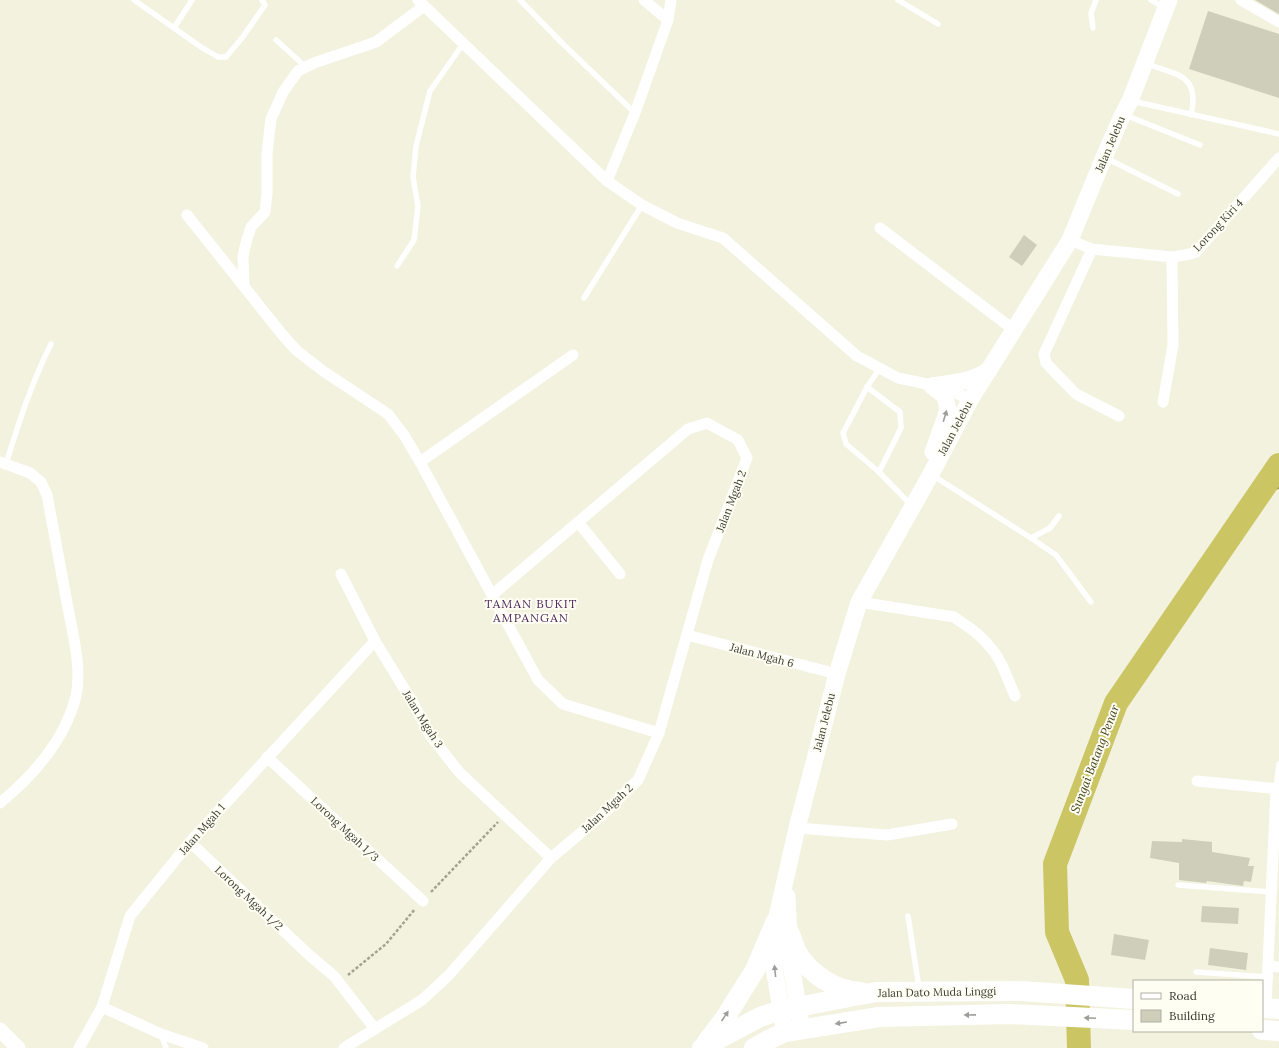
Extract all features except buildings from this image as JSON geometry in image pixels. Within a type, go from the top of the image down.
[{"type":"highway","points":[[702,1048],[725,1018],[782,926],[798,953],[812,971],[831,984],[853,992],[876,992]]},
{"type":"highway","name":"Jalan Dato Muda Linggi","points":[[702,1048],[760,1017],[789,1008],[876,992],[1021,991],[1130,998]]},
{"type":"highway","points":[[754,1048],[770,1038],[793,1031],[879,1018],[1009,1014],[1132,1020]]},
{"type":"highway","points":[[1263,1030],[1279,1031]]},
{"type":"main road","name":"Jalan Jelebu","points":[[793,1031],[789,1008],[774,968],[782,926],[787,874],[797,828],[837,674],[859,602],[917,500],[970,400],[1070,240],[1104,156],[1145,63],[1162,3]]},
{"type":"main road","points":[[932,386],[963,381],[980,376],[991,368]]},
{"type":"main road","points":[[917,500],[948,410],[945,396],[932,386]]},
{"type":"main road","points":[[0,1030],[18,1048]]},
{"type":"street","points":[[644,0],[668,20]]},
{"type":"street","points":[[607,181],[635,113],[668,20],[671,0]]},
{"type":"street","points":[[1241,0],[1279,22]]},
{"type":"street","points":[[244,286],[243,256],[246,238],[251,227],[265,212],[267,194],[267,153],[271,119],[283,92],[298,71],[314,63],[376,42],[421,3],[607,181],[642,205],[677,223],[723,238],[857,356],[898,378],[947,388],[970,400]]},
{"type":"street","name":"Lorong Kiri 4","points":[[1070,240],[1092,249],[1172,257],[1196,252],[1279,158]]},
{"type":"street","points":[[187,215],[296,350],[323,371],[388,414],[404,435],[538,680],[563,704],[659,733]]},
{"type":"street","points":[[880,228],[1014,330]]},
{"type":"street","points":[[1092,249],[1044,354],[1046,363],[1076,394],[1119,416]]},
{"type":"street","points":[[1163,402],[1173,345],[1172,257]]},
{"type":"street","points":[[420,462],[573,355]]},
{"type":"street","name":"Jalan Mgah 2","points":[[344,1048],[422,1000],[444,980],[551,858],[602,814],[638,780],[659,733],[708,560],[747,458],[738,440],[707,424],[688,429],[578,522]]},
{"type":"street","points":[[0,804],[46,757],[65,727],[76,695],[78,664],[47,495],[41,482],[30,473],[3,463]]},
{"type":"street","points":[[492,595],[578,522],[620,574]]},
{"type":"street","name":"Jalan Mgah 3","points":[[341,574],[375,641],[413,703],[430,735],[459,772],[551,858]]},
{"type":"street","points":[[859,602],[954,617],[974,631],[995,653],[1002,665],[1015,696]]},
{"type":"street","name":"Jalan Mgah 6","points":[[688,635],[837,674]]},
{"type":"street","name":"Jalan Mgah 1","points":[[79,1048],[102,1007],[130,916],[190,842],[375,641]]},
{"type":"street","name":"Lorong Mgah 1/3","points":[[267,757],[422,901]]},
{"type":"street","points":[[1197,781],[1278,789],[1271,892],[1271,970],[1269,1008]]},
{"type":"street","points":[[797,828],[887,835],[952,824]]},
{"type":"street","name":"Lorong Mgah 1/2","points":[[190,842],[308,954],[340,982],[375,1029]]},
{"type":"street","points":[[102,1007],[161,1034],[203,1048]]},
{"type":"lane","points":[[134,0],[218,57],[226,57],[242,38],[265,5],[262,0]]},
{"type":"lane","points":[[174,28],[192,0]]},
{"type":"lane","points":[[520,0],[562,43],[635,113]]},
{"type":"lane","points":[[898,0],[938,24]]},
{"type":"lane","points":[[1093,28],[1091,13],[1096,0]]},
{"type":"lane","points":[[276,40],[306,67]]},
{"type":"lane","points":[[397,266],[414,240],[418,206],[413,177],[416,146],[430,91],[463,44]]},
{"type":"lane","points":[[1145,63],[1182,76],[1192,87],[1194,101],[1191,115]]},
{"type":"lane","points":[[1126,107],[1191,115],[1279,134]]},
{"type":"lane","points":[[1126,107],[1200,145]]},
{"type":"lane","points":[[1104,156],[1178,194]]},
{"type":"lane","points":[[584,298],[642,205]]},
{"type":"lane","points":[[3,463],[37,372],[51,344]]},
{"type":"lane","points":[[880,368],[867,387],[843,433],[846,444],[879,472],[917,500]]},
{"type":"lane","points":[[867,387],[900,412],[900,428],[879,472]]},
{"type":"lane","points":[[931,474],[1056,555],[1091,602]]},
{"type":"lane","points":[[1031,538],[1050,528],[1059,516]]},
{"type":"lane","points":[[1278,789],[1279,764]]},
{"type":"lane","points":[[1178,885],[1271,892]]},
{"type":"lane","points":[[908,916],[920,992]]},
{"type":"lane","points":[[1196,972],[1271,970]]},
{"type":"lane","points":[[161,1034],[166,1048]]},
{"type":"waterway","name":"Sungai Batang Penar","points":[[1079,1048],[1077,980],[1057,932],[1055,864],[1116,703],[1279,465]]},
{"type":"waterway","points":[[1260,493],[1279,487]]},
{"type":"district","name":"TAMAN BUKIT AMPANGAN","points":[[531,611]]}]
